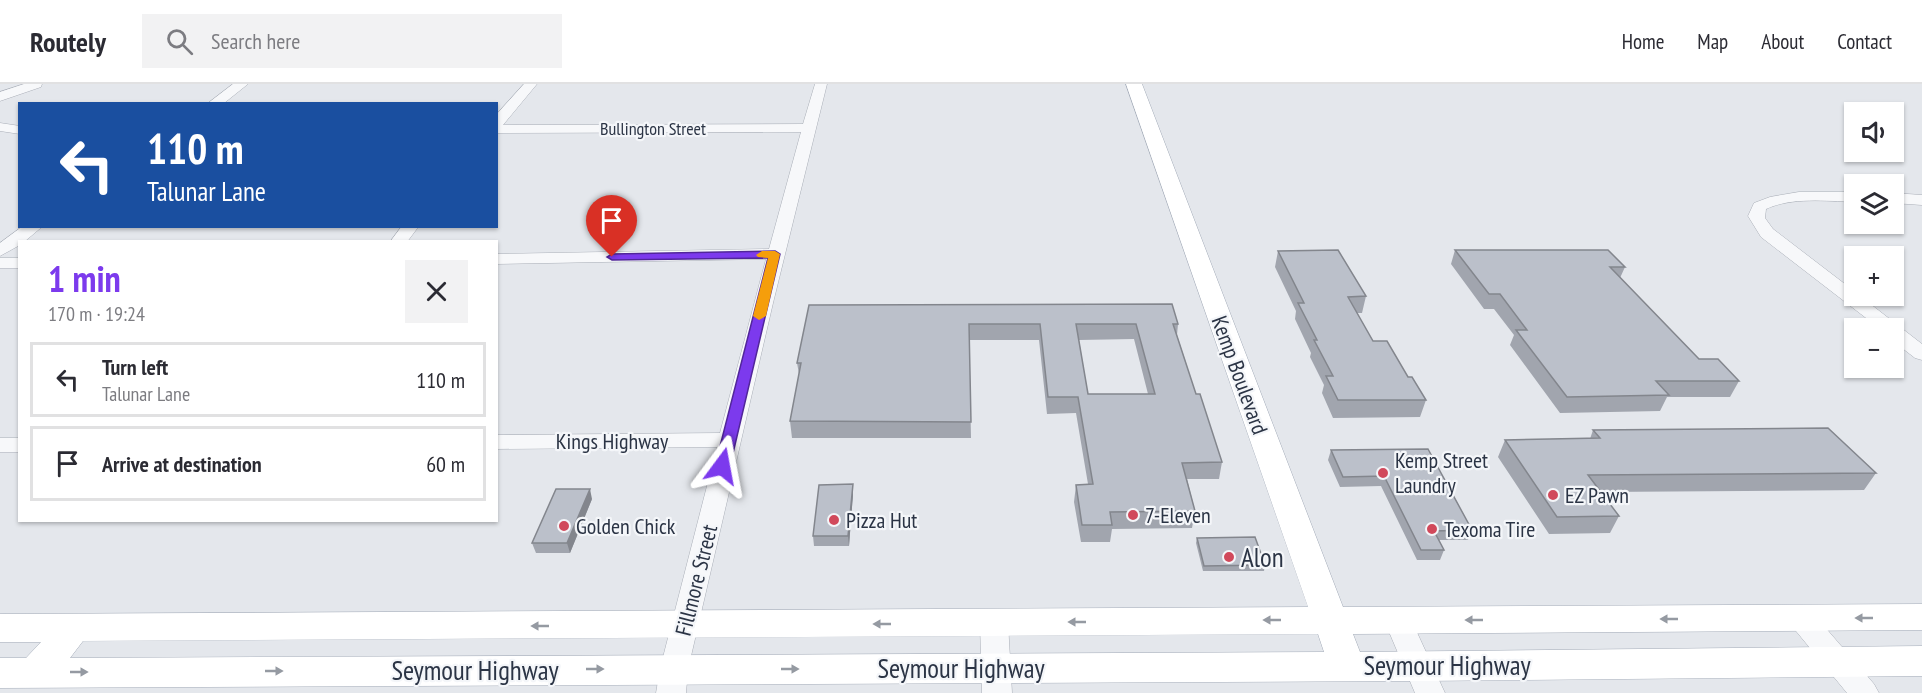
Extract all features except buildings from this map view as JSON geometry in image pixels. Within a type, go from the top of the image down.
[{"type":"main road","name":"Kemp Boulevard","points":[[1134,84],[1347,666]]},
{"type":"main road","name":"Seymour Highway","points":[[0,628],[1922,617]]},
{"type":"main road","points":[[36,672],[74,628]]},
{"type":"main road","name":"Seymour Highway","points":[[0,673],[673,681],[996,681],[1347,666],[1424,680],[1838,662],[1922,662]]},
{"type":"street","points":[[0,96],[36,84]]},
{"type":"street","points":[[216,102],[242,84]]},
{"type":"street","points":[[498,124],[531,84]]},
{"type":"street","name":"Fillmore Street","points":[[673,681],[728,440],[821,84]]},
{"type":"street","name":"Bullington Street","points":[[498,126],[809,128]]},
{"type":"street","points":[[0,127],[18,130]]},
{"type":"street","points":[[1844,197],[1783,198],[1765,201],[1758,207],[1756,213],[1758,221],[1767,233],[1876,318]]},
{"type":"street","points":[[1904,199],[1922,200]]},
{"type":"street","points":[[0,251],[32,228]]},
{"type":"street","points":[[400,240],[409,228]]},
{"type":"street","points":[[498,259],[775,254]]},
{"type":"street","points":[[0,263],[18,263]]},
{"type":"street","points":[[1904,340],[1922,354]]},
{"type":"street","name":"Kings Highway","points":[[498,442],[728,440]]},
{"type":"street","points":[[0,445],[18,445]]},
{"type":"street","points":[[1801,618],[1864,693]]},
{"type":"street","points":[[1398,620],[1424,680]]},
{"type":"street","points":[[994,623],[996,681]]},
{"type":"slow traffic","points":[[759,316],[775,254],[762,255]]},
{"type":"place","name":"Kemp Street Laundry","points":[[1383,473]]},
{"type":"place","name":"EZ Pawn","points":[[1553,495]]},
{"type":"place","name":"7-Eleven","points":[[1133,515]]},
{"type":"place","name":"Pizza Hut","points":[[834,520]]},
{"type":"place","name":"Golden Chick","points":[[564,526]]},
{"type":"place","name":"Texoma Tire","points":[[1432,529]]},
{"type":"place","name":"Alon","points":[[1229,557]]},
{"type":"route","points":[[612,257],[775,254],[722,466]]}]
